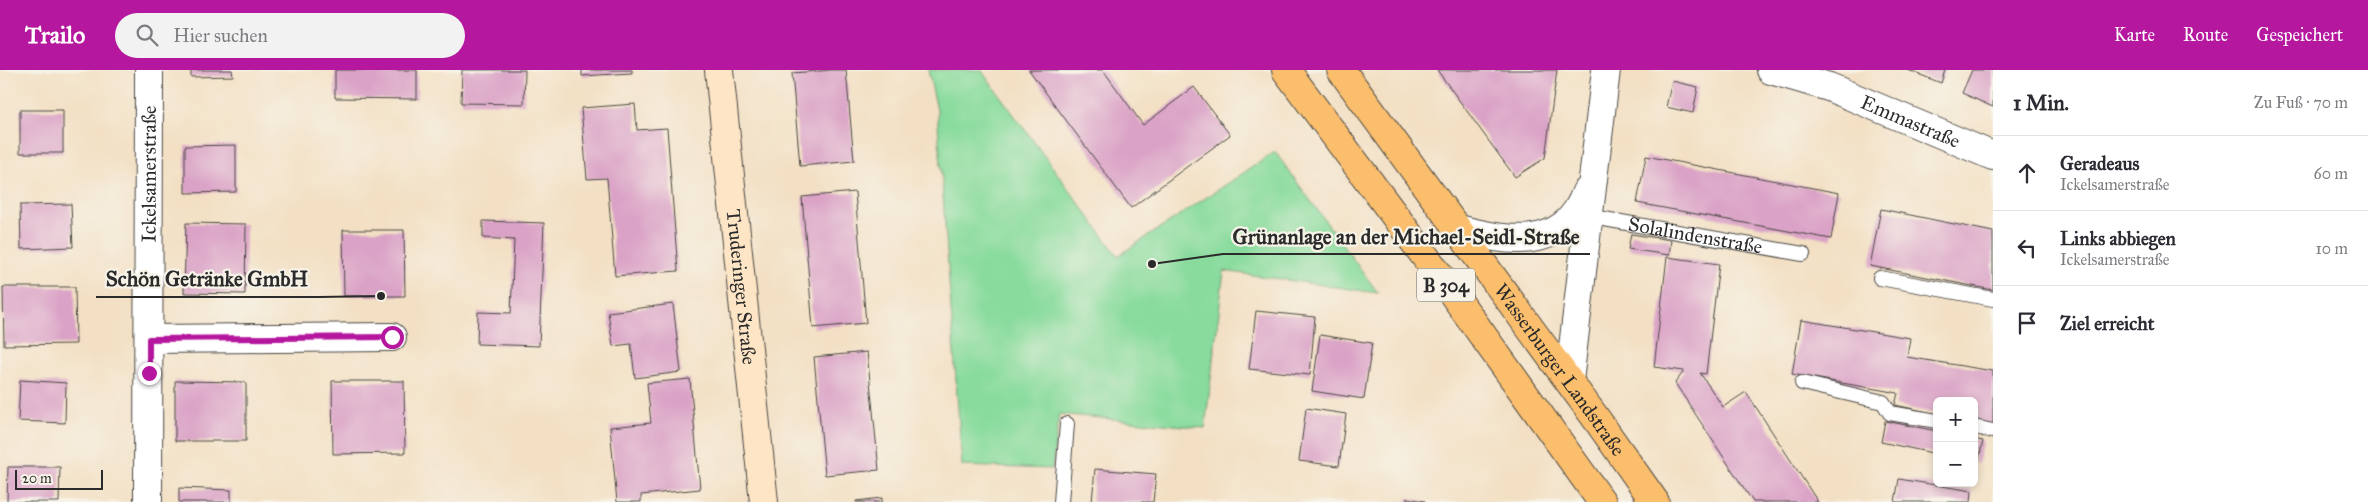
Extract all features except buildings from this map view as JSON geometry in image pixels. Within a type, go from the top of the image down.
[{"type":"main road","name":"Wasserburger Landstraße","points":[[1286,70],[1448,287],[1602,502]]},
{"type":"main road","name":"Wasserburger Landstraße","points":[[1340,70],[1655,502]]},
{"type":"street","name":"Ickelsamerstraße","points":[[148,502],[149,70]]},
{"type":"street","name":"Truderinger Straße","points":[[719,70],[764,502]]},
{"type":"street","points":[[1568,381],[1606,70]]},
{"type":"street","name":"Emmastraße","points":[[1771,70],[1829,87],[1993,156]]},
{"type":"street","points":[[1456,228],[1482,235],[1519,240],[1549,234],[1566,225],[1582,202],[1592,174]]},
{"type":"street","points":[[149,339],[392,337]]},
{"type":"lane","name":"Solalindenstraße","points":[[1587,216],[1803,254]]},
{"type":"lane","points":[[1880,278],[1993,299]]},
{"type":"lane","points":[[1802,383],[1883,402],[1890,413],[1933,420]]},
{"type":"lane","points":[[1060,502],[1067,424]]},
{"type":"lane","points":[[1978,429],[1993,431]]},
{"type":"green space","points":[[928,70],[981,70],[1118,256],[1275,152],[1378,293],[1224,271],[1205,428],[1059,414],[1052,469],[962,466],[937,110]]},
{"type":"place","name":"Grünanlage an der Michael-Seidl-Straße","points":[[1152,264]]},
{"type":"place","name":"Schön Getränke GmbH","points":[[381,296]]},
{"type":"route","points":[[149,373],[149,339],[392,337]]}]
